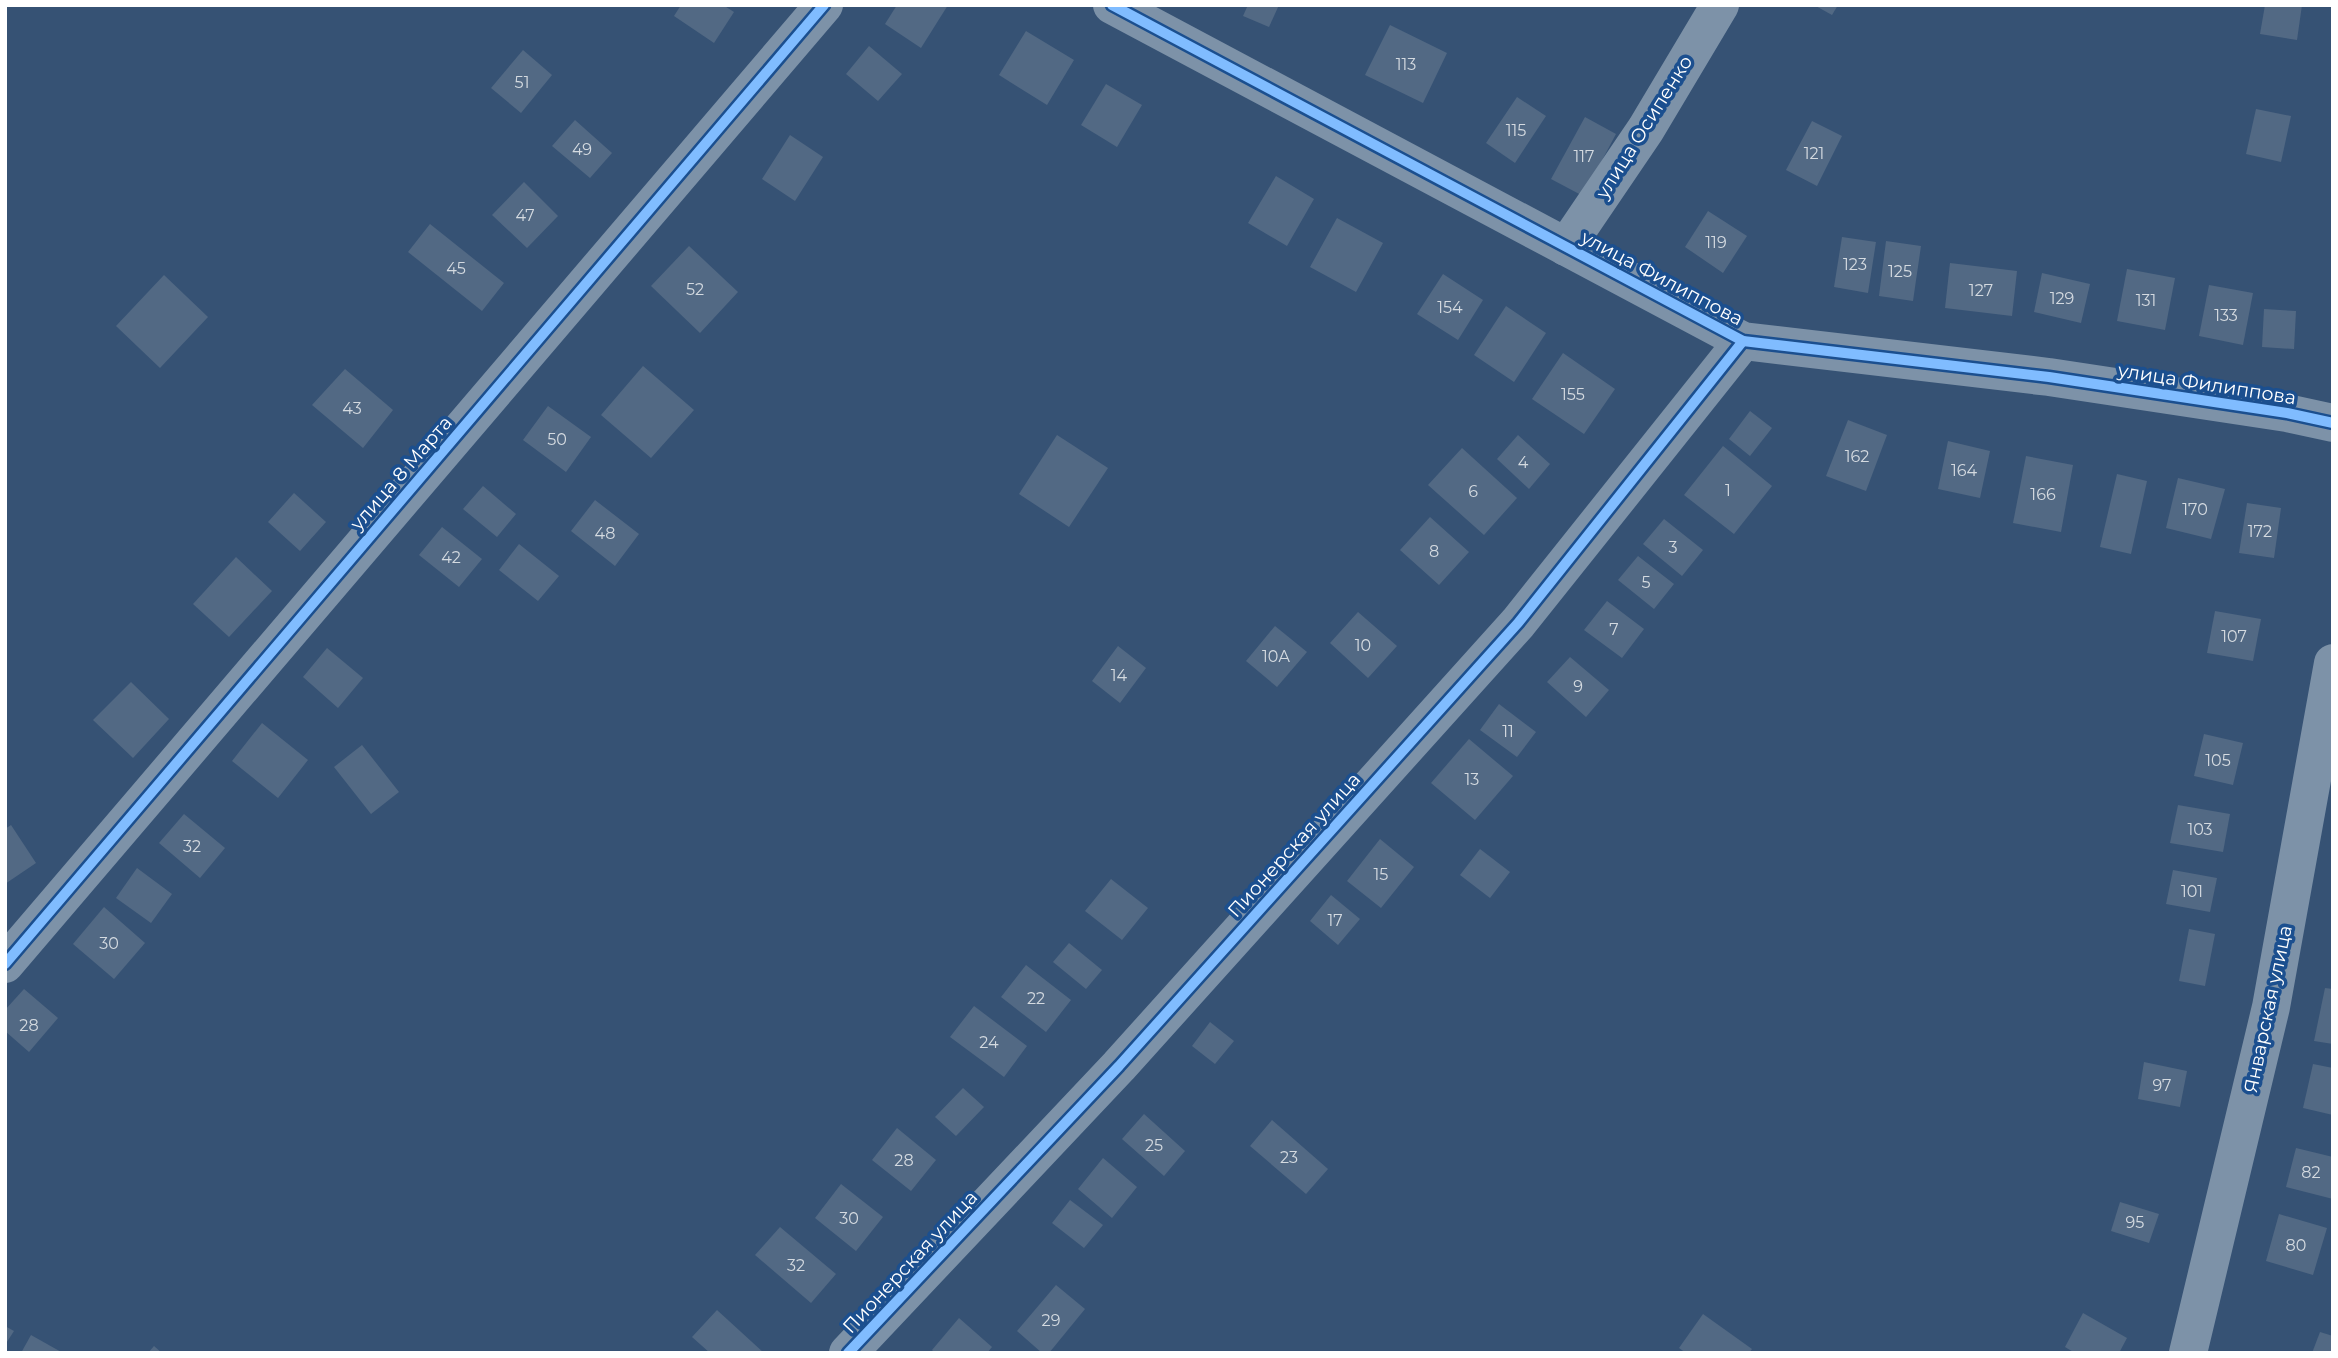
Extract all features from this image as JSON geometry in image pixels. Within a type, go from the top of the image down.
[{"type":"street","name":"улица 8 Марта","points":[[5,964],[824,5]]},
{"type":"street","name":"улица Филиппова","points":[[1112,5],[1743,341],[2049,377],[2287,414],[2333,424]]},
{"type":"street","name":"улица Осипенко","points":[[1566,247],[1646,129],[1720,5]]},
{"type":"street","name":"Пионерская улица","points":[[848,1353],[1119,1066],[1518,623],[1743,341]]},
{"type":"street","name":"Январская улица","points":[[2188,1353],[2271,1007],[2333,663]]},
{"type":"building","points":[[681,5],[723,5],[734,12],[714,43],[674,16]]},
{"type":"building","points":[[897,5],[948,5],[921,48],[885,24]]},
{"type":"building","points":[[1248,5],[1279,5],[1269,27],[1243,16]]},
{"type":"building","points":[[1814,5],[1838,5],[1832,15]]},
{"type":"building","points":[[2265,5],[2302,5],[2297,40],[2260,34]]},
{"type":"building","points":[[1390,25],[1447,53],[1423,103],[1365,75]]},
{"type":"building","points":[[1026,31],[1074,60],[1047,105],[999,75]]},
{"type":"building","points":[[869,46],[902,74],[878,101],[846,74]]},
{"type":"building","points":[[523,50],[552,75],[521,113],[491,88]]},
{"type":"building","points":[[1106,84],[1142,105],[1117,147],[1081,125]]},
{"type":"building","points":[[1517,97],[1546,116],[1515,163],[1486,143]]},
{"type":"building","points":[[2256,109],[2291,116],[2281,162],[2246,154]]},
{"type":"building","points":[[1585,117],[1616,134],[1583,196],[1551,179]]},
{"type":"building","points":[[575,120],[612,153],[590,178],[552,146]]},
{"type":"building","points":[[1812,121],[1842,136],[1817,186],[1786,170]]},
{"type":"building","points":[[790,135],[823,157],[795,201],[762,179]]},
{"type":"building","points":[[1276,176],[1314,199],[1287,246],[1248,223]]},
{"type":"building","points":[[524,182],[558,216],[527,248],[492,215]]},
{"type":"building","points":[[1708,211],[1747,236],[1723,273],[1685,247]]},
{"type":"building","points":[[1337,218],[1383,243],[1356,292],[1310,267]]},
{"type":"building","points":[[430,224],[504,283],[482,311],[408,252]]},
{"type":"building","points":[[1842,237],[1876,242],[1868,293],[1834,287]]},
{"type":"building","points":[[1886,241],[1921,246],[1913,301],[1879,296]]},
{"type":"building","points":[[689,246],[738,292],[700,333],[651,286]]},
{"type":"building","points":[[1950,263],[2017,271],[2012,316],[1945,308]]},
{"type":"building","points":[[2127,269],[2175,278],[2165,330],[2117,321]]},
{"type":"building","points":[[2042,273],[2090,284],[2081,323],[2034,312]]},
{"type":"building","points":[[1443,274],[1483,300],[1458,340],[1417,314]]},
{"type":"building","points":[[164,275],[208,317],[160,368],[116,326]]},
{"type":"building","points":[[2209,285],[2253,293],[2243,345],[2199,336]]},
{"type":"building","points":[[1506,306],[1546,333],[1514,382],[1474,355]]},
{"type":"building","points":[[2264,309],[2296,311],[2294,349],[2262,347]]},
{"type":"building","points":[[1563,353],[1615,389],[1584,434],[1532,399]]},
{"type":"building","points":[[643,366],[694,410],[651,458],[601,415]]},
{"type":"building","points":[[345,369],[393,410],[363,448],[312,405]]},
{"type":"building","points":[[548,406],[591,437],[566,472],[523,440]]},
{"type":"building","points":[[1750,411],[1772,428],[1750,456],[1729,439]]},
{"type":"building","points":[[1848,420],[1887,435],[1866,491],[1826,476]]},
{"type":"building","points":[[1057,435],[1108,468],[1069,527],[1019,494]]},
{"type":"building","points":[[1518,435],[1550,464],[1529,489],[1497,459]]},
{"type":"building","points":[[1948,441],[1990,451],[1980,498],[1938,489]]},
{"type":"building","points":[[1723,446],[1772,486],[1734,534],[1684,495]]},
{"type":"building","points":[[1462,448],[1517,498],[1484,535],[1428,485]]},
{"type":"building","points":[[2026,456],[2073,465],[2061,532],[2013,523]]},
{"type":"building","points":[[2117,474],[2147,481],[2131,554],[2100,547]]},
{"type":"building","points":[[2178,478],[2225,489],[2211,539],[2166,528]]},
{"type":"building","points":[[483,486],[516,514],[497,537],[463,509]]},
{"type":"building","points":[[294,493],[326,522],[300,551],[268,522]]},
{"type":"building","points":[[595,500],[639,534],[615,566],[571,531]]},
{"type":"building","points":[[2247,503],[2281,508],[2274,558],[2239,553]]},
{"type":"building","points":[[1430,517],[1469,552],[1439,585],[1400,550]]},
{"type":"building","points":[[1664,519],[1703,550],[1682,576],[1643,544]]},
{"type":"building","points":[[442,527],[482,559],[459,587],[419,555]]},
{"type":"building","points":[[519,544],[559,576],[538,601],[499,570]]},
{"type":"building","points":[[1638,556],[1674,584],[1654,609],[1618,580]]},
{"type":"building","points":[[236,557],[272,591],[229,637],[193,604]]},
{"type":"building","points":[[1607,601],[1644,629],[1622,658],[1584,630]]},
{"type":"building","points":[[2215,611],[2261,619],[2253,661],[2207,653]]},
{"type":"building","points":[[1358,612],[1397,646],[1368,678],[1330,643]]},
{"type":"building","points":[[1275,626],[1307,652],[1277,687],[1246,661]]},
{"type":"building","points":[[1118,646],[1146,668],[1120,703],[1092,681]]},
{"type":"building","points":[[327,648],[363,678],[338,708],[303,677]]},
{"type":"building","points":[[1570,657],[1609,690],[1586,717],[1547,682]]},
{"type":"building","points":[[131,682],[169,719],[133,758],[93,720]]},
{"type":"building","points":[[1499,704],[1536,732],[1517,757],[1480,730]]},
{"type":"building","points":[[262,723],[308,760],[278,798],[232,761]]},
{"type":"building","points":[[2204,734],[2243,743],[2233,785],[2194,776]]},
{"type":"building","points":[[1469,739],[1513,776],[1475,820],[1431,783]]},
{"type":"building","points":[[362,745],[399,792],[371,814],[334,767]]},
{"type":"building","points":[[2178,805],[2230,814],[2223,852],[2170,843]]},
{"type":"building","points":[[184,814],[225,848],[200,878],[159,843]]},
{"type":"building","points":[[11,825],[36,863],[5,884],[5,829]]},
{"type":"building","points":[[1380,839],[1414,867],[1381,908],[1347,881]]},
{"type":"building","points":[[1480,849],[1510,872],[1490,898],[1460,875]]},
{"type":"building","points":[[137,868],[172,894],[151,923],[116,898]]},
{"type":"building","points":[[2173,870],[2217,878],[2210,912],[2166,904]]},
{"type":"building","points":[[1111,879],[1148,908],[1122,940],[1085,911]]},
{"type":"building","points":[[1331,895],[1360,919],[1338,945],[1310,921]]},
{"type":"building","points":[[104,907],[145,943],[114,979],[73,944]]},
{"type":"building","points":[[2189,929],[2215,934],[2205,986],[2179,981]]},
{"type":"building","points":[[1069,943],[1102,970],[1086,989],[1053,962]]},
{"type":"building","points":[[1026,965],[1071,1000],[1046,1032],[1001,997]]},
{"type":"building","points":[[2325,988],[2333,989],[2333,1044],[2314,1041]]},
{"type":"building","points":[[24,989],[58,1018],[29,1052],[5,1031],[5,1010]]},
{"type":"building","points":[[974,1006],[1027,1046],[1004,1077],[950,1037]]},
{"type":"building","points":[[1210,1022],[1234,1041],[1215,1064],[1192,1046]]},
{"type":"building","points":[[2144,1062],[2187,1071],[2180,1107],[2138,1099]]},
{"type":"building","points":[[2313,1064],[2333,1068],[2333,1115],[2303,1108]]},
{"type":"building","points":[[963,1088],[984,1107],[956,1136],[935,1117]]},
{"type":"building","points":[[1144,1114],[1185,1151],[1164,1176],[1122,1139]]},
{"type":"building","points":[[1272,1120],[1328,1169],[1306,1194],[1250,1146]]},
{"type":"building","points":[[897,1128],[936,1160],[911,1191],[872,1160]]},
{"type":"building","points":[[2296,1148],[2333,1157],[2333,1199],[2286,1187]]},
{"type":"building","points":[[1103,1158],[1137,1187],[1112,1218],[1078,1189]]},
{"type":"building","points":[[841,1184],[883,1217],[856,1251],[815,1218]]},
{"type":"building","points":[[1070,1200],[1103,1225],[1084,1248],[1052,1223]]},
{"type":"building","points":[[2120,1202],[2159,1214],[2149,1243],[2111,1231]]},
{"type":"building","points":[[2279,1214],[2327,1228],[2313,1275],[2266,1261]]},
{"type":"building","points":[[780,1227],[836,1274],[811,1303],[755,1255]]},
{"type":"building","points":[[1056,1285],[1085,1309],[1049,1353],[1042,1353],[1017,1331]]},
{"type":"building","points":[[717,1310],[764,1353],[710,1353],[692,1337]]},
{"type":"building","points":[[2083,1313],[2127,1338],[2119,1353],[2075,1353],[2065,1347]]},
{"type":"building","points":[[1703,1314],[1752,1349],[1749,1353],[1686,1353],[1679,1348]]},
{"type":"building","points":[[959,1318],[992,1347],[987,1353],[935,1353],[932,1350]]},
{"type":"building","points":[[5,1326],[14,1331],[5,1345]]},
{"type":"building","points":[[2320,1332],[2333,1336],[2333,1353],[2312,1353]]},
{"type":"building","points":[[31,1335],[63,1353],[21,1353]]},
{"type":"building","points":[[154,1346],[162,1353],[148,1353]]},
{"type":"cycle path","points":[[5,964],[824,5]]},
{"type":"cycle path","points":[[1112,5],[1743,341],[2049,377],[2287,413],[2333,423]]},
{"type":"cycle path","points":[[848,1353],[1119,1066],[1518,623],[1743,341]]}]
